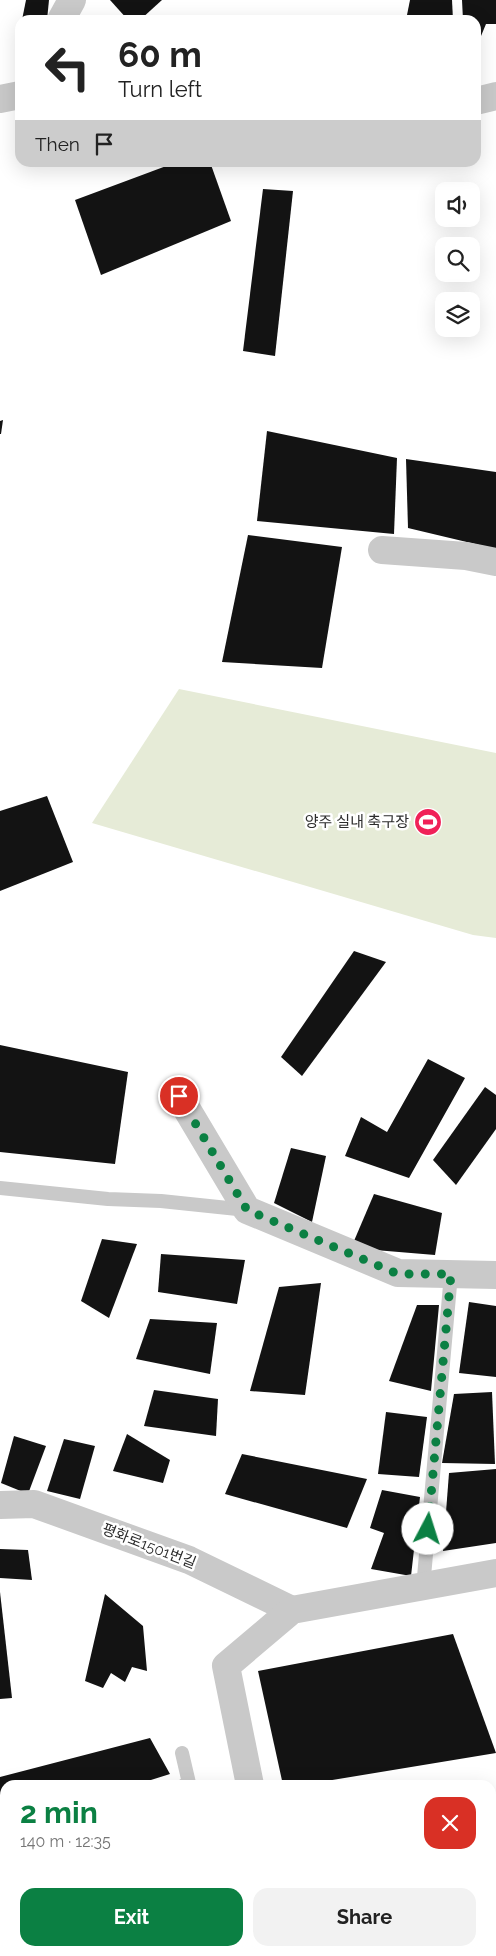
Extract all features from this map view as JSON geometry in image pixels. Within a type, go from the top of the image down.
[{"type":"street","points":[[64,15],[72,0]]},
{"type":"street","points":[[481,100],[496,96]]},
{"type":"street","points":[[382,550],[466,556],[496,562]]},
{"type":"street","points":[[179,1096],[247,1210],[398,1274],[496,1275]]},
{"type":"street","name":"평화로1501번길","points":[[0,1505],[34,1504],[189,1560],[292,1610]]},
{"type":"street","points":[[249,1780],[226,1666],[292,1610],[423,1588],[496,1573]]},
{"type":"lane","points":[[0,1188],[247,1210]]},
{"type":"lane","points":[[423,1588],[451,1274]]},
{"type":"lane","points":[[182,1753],[189,1780]]},
{"type":"green space","points":[[179,689],[496,753],[496,938],[473,935],[92,823]]},
{"type":"building","points":[[26,0],[49,0],[48,15],[23,15]]},
{"type":"building","points":[[110,0],[162,0],[146,15],[124,15]]},
{"type":"building","points":[[410,0],[452,0],[453,15],[407,15]]},
{"type":"building","points":[[462,0],[496,0],[496,24],[486,24],[481,36],[481,15],[463,15]]},
{"type":"building","points":[[164,167],[212,167],[231,221],[101,275],[75,200]]},
{"type":"building","points":[[263,189],[293,191],[275,356],[243,351]]},
{"type":"building","points":[[3,420],[1,434],[0,434],[0,421]]},
{"type":"building","points":[[267,431],[397,458],[394,534],[257,521]]},
{"type":"building","points":[[406,459],[496,472],[496,549],[408,528]]},
{"type":"building","points":[[248,535],[342,547],[322,668],[222,662]]},
{"type":"building","points":[[47,796],[73,862],[0,891],[0,811]]},
{"type":"building","points":[[354,951],[386,962],[302,1076],[281,1057]]},
{"type":"building","points":[[0,1045],[128,1072],[115,1164],[0,1152]]},
{"type":"building","points":[[428,1059],[465,1078],[409,1178],[345,1156],[361,1117],[387,1132]]},
{"type":"building","points":[[485,1087],[496,1095],[496,1129],[456,1185],[433,1160]]},
{"type":"building","points":[[291,1148],[326,1156],[312,1222],[274,1203]]},
{"type":"building","points":[[374,1194],[442,1213],[435,1255],[351,1248]]},
{"type":"building","points":[[102,1239],[137,1244],[109,1318],[81,1301]]},
{"type":"building","points":[[161,1254],[245,1260],[237,1304],[158,1292]]},
{"type":"building","points":[[321,1283],[305,1395],[250,1391],[279,1287]]},
{"type":"building","points":[[469,1302],[496,1306],[496,1377],[459,1373]]},
{"type":"building","points":[[417,1305],[439,1305],[431,1391],[389,1381]]},
{"type":"building","points":[[150,1319],[217,1323],[210,1374],[136,1359]]},
{"type":"building","points":[[154,1390],[218,1399],[216,1436],[144,1426]]},
{"type":"building","points":[[492,1392],[495,1464],[442,1463],[454,1394]]},
{"type":"building","points":[[386,1412],[427,1417],[419,1477],[378,1474]]},
{"type":"building","points":[[127,1434],[170,1460],[163,1483],[113,1471]]},
{"type":"building","points":[[14,1436],[46,1446],[28,1494],[1,1483]]},
{"type":"building","points":[[64,1439],[95,1446],[80,1499],[47,1491]]},
{"type":"building","points":[[242,1454],[367,1479],[347,1528],[225,1494]]},
{"type":"building","points":[[496,1469],[496,1543],[443,1551],[449,1473]]},
{"type":"building","points":[[382,1490],[420,1497],[411,1576],[371,1569],[384,1533],[370,1528]]},
{"type":"building","points":[[0,1549],[28,1550],[32,1580],[0,1578]]},
{"type":"building","points":[[0,1592],[12,1698],[0,1699]]},
{"type":"building","points":[[105,1594],[143,1626],[147,1671],[132,1667],[125,1682],[111,1673],[103,1688],[85,1681]]},
{"type":"building","points":[[453,1634],[496,1753],[332,1780],[282,1780],[258,1671]]},
{"type":"building","points":[[150,1738],[170,1774],[151,1780],[0,1780],[0,1777]]},
{"type":"place","name":"양주 실내 축구장","points":[[428,822]]},
{"type":"route","points":[[179,1096],[247,1210],[398,1274],[451,1274],[428,1529]]}]
